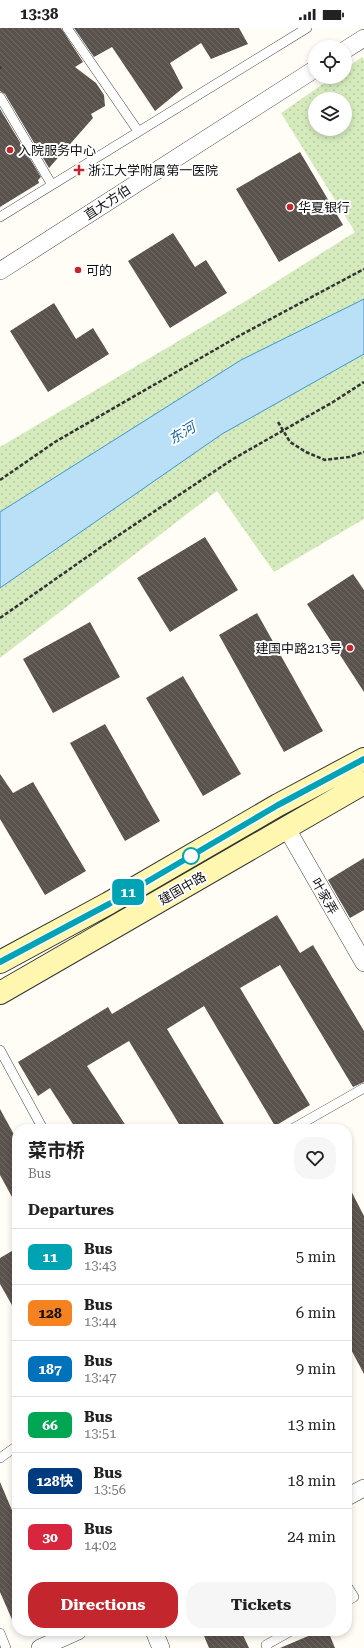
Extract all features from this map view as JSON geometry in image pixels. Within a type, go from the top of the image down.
[{"type":"main road","name":"建国中路","points":[[0,962],[109,904],[278,805],[364,759]]},
{"type":"main road","name":"建国中路","points":[[0,992],[287,829],[364,783]]},
{"type":"street","points":[[352,46],[364,38]]},
{"type":"street","name":"直大方伯","points":[[0,271],[308,73]]},
{"type":"street","name":"叶家弄","points":[[287,829],[363,960]]},
{"type":"street","points":[[352,1494],[364,1488]]},
{"type":"street","points":[[40,1648],[67,1636]]},
{"type":"street","points":[[156,1636],[161,1648]]},
{"type":"lane","points":[[67,28],[138,131]]},
{"type":"lane","points":[[0,216],[307,28]]},
{"type":"lane","points":[[0,97],[52,185]]},
{"type":"lane","points":[[0,1050],[40,1124]]},
{"type":"lane","points":[[301,1124],[364,1088]]},
{"type":"lane","points":[[0,1458],[12,1450]]},
{"type":"lane","points":[[0,1633],[6,1648]]},
{"type":"lane","points":[[267,1648],[266,1645],[283,1636]]},
{"type":"path","points":[[0,480],[55,442],[237,338],[364,269]]},
{"type":"path","points":[[0,618],[104,545],[233,459],[284,432],[364,382]]},
{"type":"path","points":[[278,422],[290,442],[306,452],[325,460],[349,457],[364,452]]},
{"type":"green space","points":[[362,57],[364,59],[364,519],[274,572],[217,491],[0,658],[0,447],[244,302],[355,232],[281,113],[308,94],[308,136],[352,136],[352,92],[311,92],[323,84],[352,84],[352,64]]},
{"type":"water","name":"东河","points":[[364,299],[364,354],[222,434],[0,588],[0,512],[241,360]]},
{"type":"building","points":[[0,28],[61,28],[83,62],[75,67],[96,83],[104,95],[105,106],[91,114],[93,118],[49,168],[5,94],[0,91]]},
{"type":"building","points":[[74,28],[239,28],[248,44],[211,59],[201,43],[170,63],[183,88],[155,111],[112,47],[94,57]]},
{"type":"building","name":"入院服务中心","points":[[0,109],[41,177],[38,180],[39,183],[0,207]]},
{"type":"building","name":"华夏银行","points":[[300,152],[343,225],[279,262],[236,189]]},
{"type":"building","points":[[173,233],[195,267],[206,260],[227,293],[170,328],[128,261]]},
{"type":"building","points":[[54,303],[76,339],[93,328],[109,354],[48,392],[10,331]]},
{"type":"building","points":[[205,537],[238,590],[170,632],[137,578]]},
{"type":"building","name":"建国中路213号","points":[[353,574],[364,590],[364,692],[307,604]]},
{"type":"building","points":[[257,613],[323,731],[284,752],[219,635]]},
{"type":"building","points":[[90,622],[120,677],[53,713],[23,659]]},
{"type":"building","points":[[183,676],[241,774],[203,796],[146,698]]},
{"type":"building","points":[[105,724],[160,821],[125,841],[70,743]]},
{"type":"building","points":[[0,774],[13,793],[33,782],[86,871],[45,895],[0,819]]},
{"type":"building","points":[[364,858],[364,910],[350,918],[328,880]]},
{"type":"building","points":[[277,915],[300,953],[313,945],[364,1031],[364,1082],[353,1087],[280,965],[240,988],[310,1105],[278,1124],[274,1124],[204,1006],[167,1029],[224,1124],[179,1124],[129,1041],[87,1066],[125,1124],[73,1124],[50,1088],[38,1096],[18,1062],[108,1007],[112,1014]]},
{"type":"building","points":[[0,1109],[12,1131],[12,1197],[0,1175]]},
{"type":"building","points":[[352,1193],[364,1216],[364,1374],[352,1351]]},
{"type":"building","points":[[12,1251],[12,1305],[0,1284],[0,1258]]},
{"type":"building","points":[[0,1482],[12,1510],[12,1620],[0,1592]]},
{"type":"building","points":[[204,1636],[243,1636],[249,1648],[209,1648]]},
{"type":"building","points":[[308,1636],[330,1636],[335,1648],[280,1648]]},
{"type":"bus line","name":"11","points":[[0,962],[109,904],[278,805],[364,759]]},
{"type":"place","name":"入院服务中心","points":[[10,150]]},
{"type":"place","name":"浙江大学附属第一医院","points":[[79,170]]},
{"type":"place","name":"华夏银行","points":[[290,207]]},
{"type":"place","name":"可的","points":[[78,270]]},
{"type":"place","name":"建国中路213号","points":[[350,648]]}]
